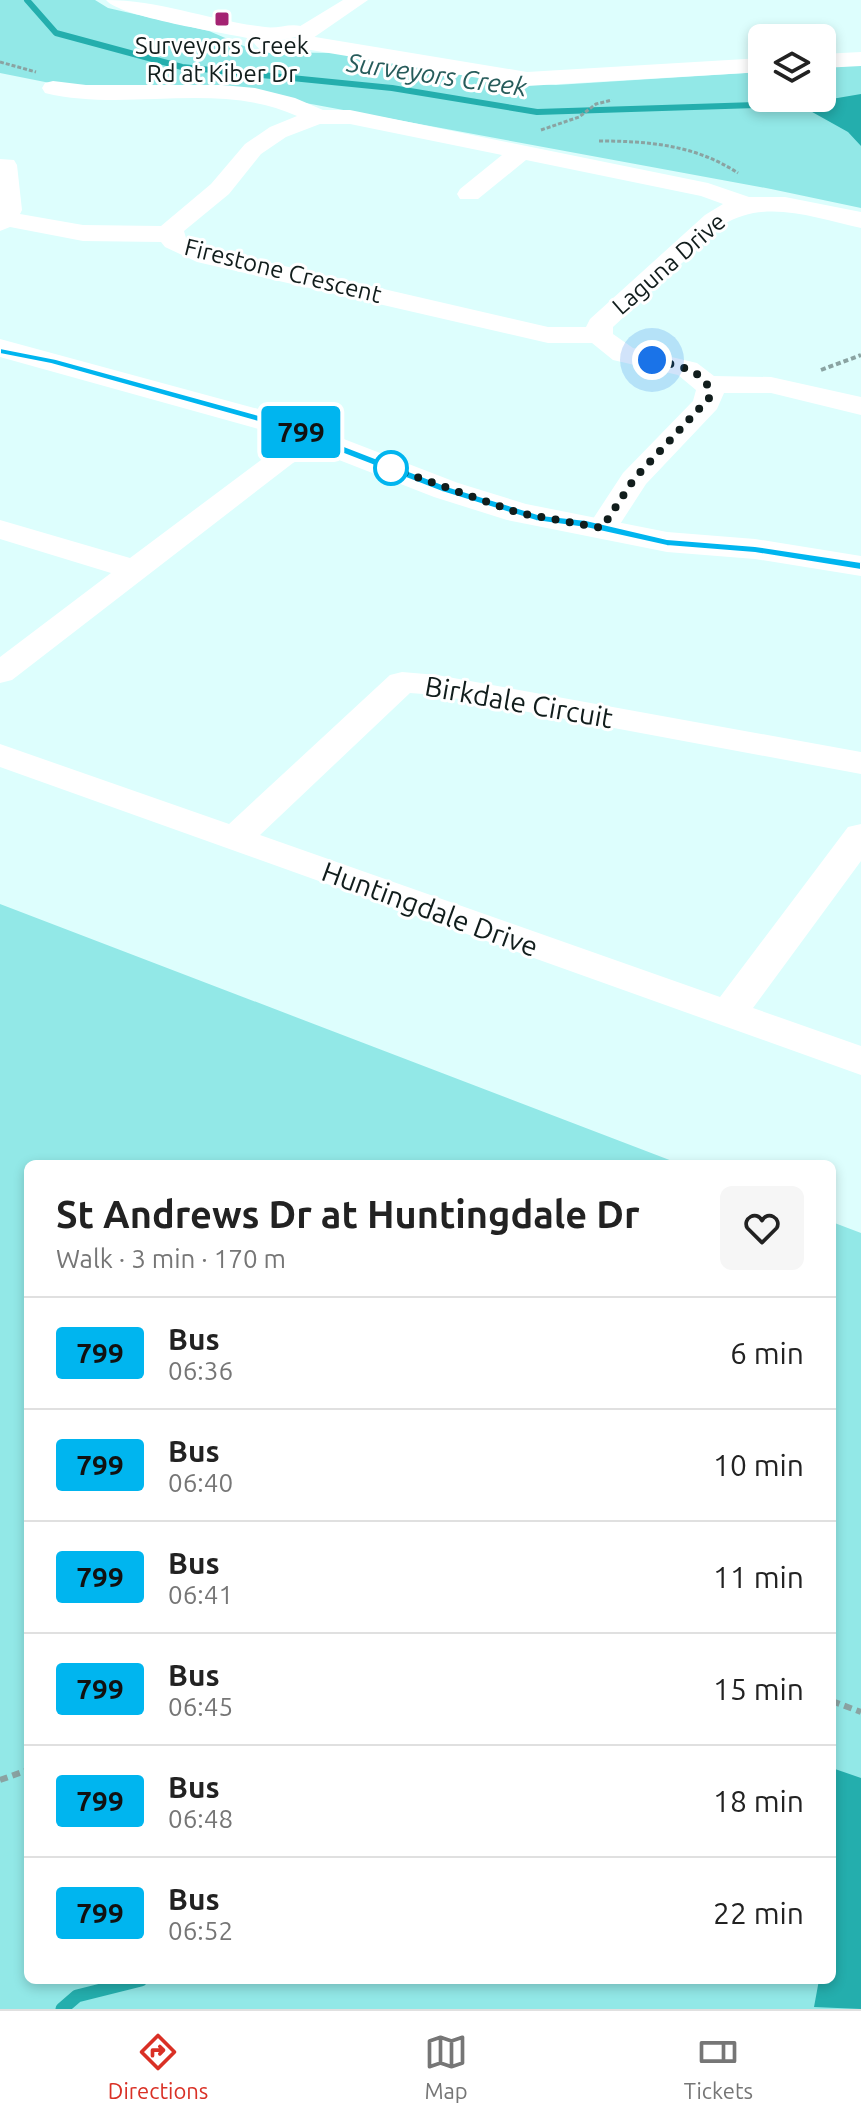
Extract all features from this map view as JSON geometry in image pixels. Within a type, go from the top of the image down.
[{"type":"street","points":[[118,0],[147,10],[268,35],[263,40],[275,47],[291,48],[358,0]]},
{"type":"street","points":[[307,38],[527,79],[748,66]]},
{"type":"street","points":[[836,60],[861,59]]},
{"type":"street","points":[[53,88],[86,94],[242,95],[291,104],[317,116]]},
{"type":"street","name":"Firestone Crescent","points":[[599,335],[548,335],[213,258],[178,246],[170,234],[175,225],[223,186],[247,155],[296,123],[317,116],[350,117],[708,190],[747,205]]},
{"type":"street","points":[[469,194],[521,152]]},
{"type":"street","points":[[5,165],[10,210],[2,221],[83,233],[170,234]]},
{"type":"street","name":"Laguna Drive","points":[[707,384],[682,367],[622,352],[607,344],[598,330],[721,214],[747,205],[796,207],[861,220]]},
{"type":"street","points":[[5,351],[234,411],[496,507],[667,542],[770,551],[861,566]]},
{"type":"street","points":[[602,528],[634,479],[707,403],[710,390],[707,384],[783,387],[861,406]]},
{"type":"street","points":[[0,673],[283,457],[317,439]]},
{"type":"street","points":[[0,529],[135,570]]},
{"type":"street","name":"Birkdale Circuit","points":[[234,839],[402,682],[452,687],[687,734],[744,740],[861,763]]},
{"type":"street","name":"Huntingdale Drive","points":[[0,755],[861,1061]]},
{"type":"street","points":[[728,1014],[861,835]]},
{"type":"path","points":[[521,152],[533,143],[536,133],[579,117],[596,104],[612,100]]},
{"type":"path","points":[[814,375],[861,355]]},
{"type":"path","points":[[836,1703],[861,1712]]},
{"type":"path","points":[[0,1780],[24,1771]]},
{"type":"shaded area","points":[[0,0],[95,0],[108,8],[209,31],[258,52],[335,53],[519,83],[556,85],[748,73],[748,112],[836,112],[836,67],[861,65],[861,208],[246,92],[60,85],[0,73]]},
{"type":"shaded area","points":[[861,94],[861,146],[848,132],[812,112],[836,112],[836,98]]},
{"type":"shaded area","points":[[0,904],[670,1160],[24,1160],[24,1984],[836,1984],[836,1224],[861,1233],[861,2009],[0,2009]]},
{"type":"shaded area","points":[[836,1769],[861,1778],[861,2009],[814,2007],[818,1984],[836,1984]]},
{"type":"waterway","name":"Surveyors Creek","points":[[27,0],[56,33],[182,67],[392,88],[537,112],[748,105]]},
{"type":"waterway","points":[[62,2009],[77,1996],[125,1984]]},
{"type":"bus line","name":"799","points":[[0,351],[52,361],[273,423],[446,490],[540,518],[586,524],[667,542],[755,549],[861,566]]},
{"type":"place","name":"Surveyors Creek Rd at Kiber Dr","points":[[222,19]]},
{"type":"route","points":[[391,468],[446,490],[519,513],[602,528],[634,479],[710,397],[707,384],[696,374],[682,367],[652,360]]}]
